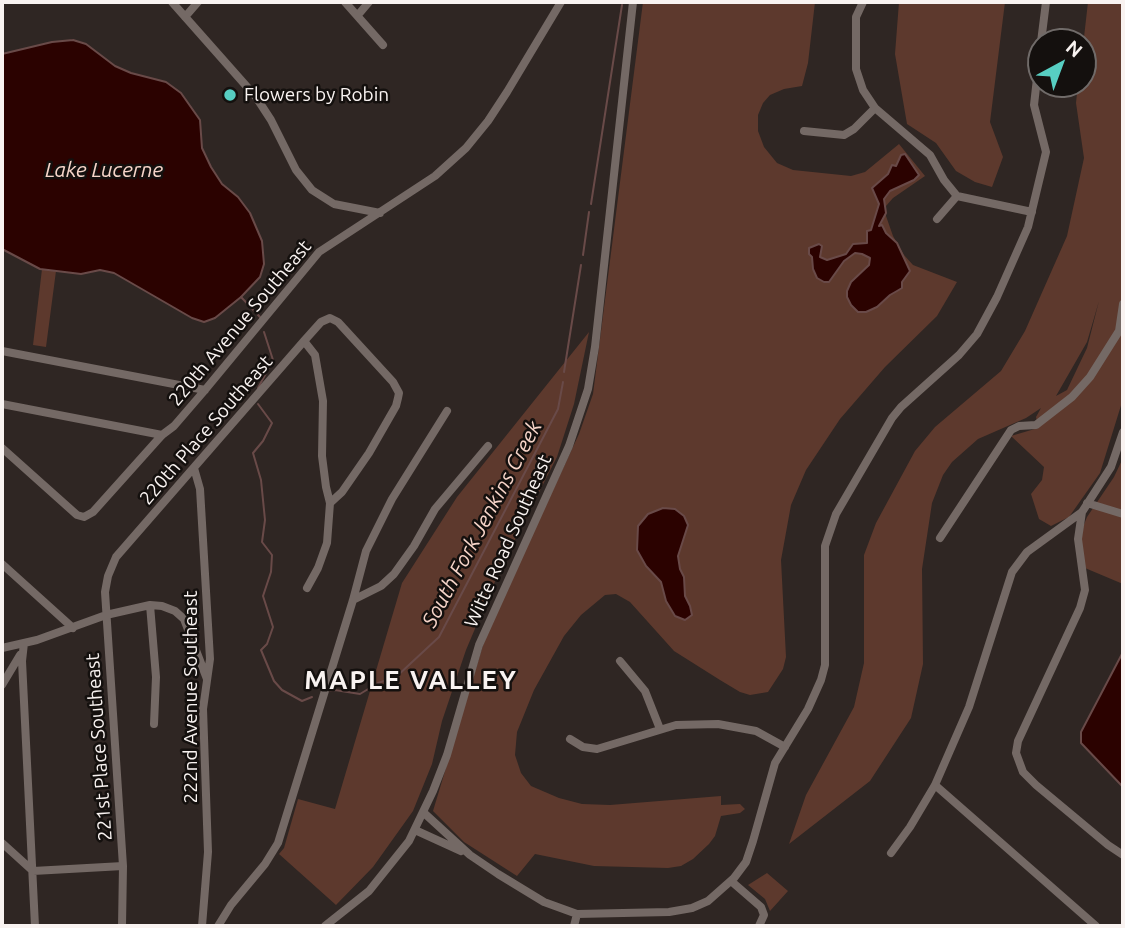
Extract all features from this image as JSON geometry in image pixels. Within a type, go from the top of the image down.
[{"type":"street","points":[[172,2],[256,97],[271,120],[296,170],[312,190],[334,204],[380,214]]},
{"type":"street","points":[[185,17],[198,2]]},
{"type":"street","points":[[345,2],[383,45]]},
{"type":"street","points":[[358,15],[369,2]]},
{"type":"street","name":"220th Avenue Southeast","points":[[2,448],[77,515],[84,517],[93,512],[162,435],[174,426],[319,251],[435,176],[466,148],[507,92],[561,2]]},
{"type":"street","name":"Witte Road Southeast","points":[[325,926],[375,884],[397,858],[415,830],[447,755],[479,645],[569,446],[588,389],[601,307],[633,2]]},
{"type":"street","points":[[863,2],[856,17],[856,69],[863,90],[875,108],[930,155],[957,196],[1032,212]]},
{"type":"street","points":[[1043,28],[1046,2]]},
{"type":"street","points":[[423,812],[470,855],[524,891],[577,914],[680,911],[708,901],[731,881],[746,862],[754,841],[775,763],[816,695],[825,665],[825,546],[836,514],[892,418],[968,346],[985,322],[1008,274],[1032,212],[1046,152],[1034,105],[1035,98]]},
{"type":"street","points":[[804,131],[844,135],[875,108]]},
{"type":"street","points":[[937,219],[957,196]]},
{"type":"street","points":[[940,538],[1011,430],[1019,426],[1036,425],[1072,397],[1090,377],[1119,331],[1123,303]]},
{"type":"street","name":"220th Place Southeast","points":[[111,567],[116,557],[304,341],[321,322],[330,318],[338,322],[393,382],[399,393],[396,407],[342,492],[330,503]]},
{"type":"street","points":[[304,341],[315,355],[323,401],[322,456],[330,503],[327,543],[307,588]]},
{"type":"street","points":[[2,351],[205,390]]},
{"type":"street","points":[[2,404],[162,435]]},
{"type":"street","points":[[218,926],[230,905],[271,855],[283,832],[366,551],[379,523],[447,411]]},
{"type":"street","points":[[1123,432],[1111,467],[1082,512],[1078,539],[1085,590],[1074,621],[1018,741],[1016,753],[1018,763],[1036,785],[1123,855]]},
{"type":"street","points":[[353,600],[382,586],[394,574],[435,509],[488,446]]},
{"type":"street","name":"222nd Avenue Southeast","points":[[194,468],[200,489],[210,659],[203,709],[208,852],[201,926]]},
{"type":"street","points":[[1087,503],[1123,513]]},
{"type":"street","points":[[891,853],[911,827],[935,786],[977,686],[988,642],[1012,572],[1027,552],[1082,512]]},
{"type":"street","points":[[2,564],[73,628]]},
{"type":"street","name":"221st Place Southeast","points":[[111,567],[106,584],[106,615],[123,866],[122,926]]},
{"type":"street","points":[[150,605],[155,667],[154,724]]},
{"type":"street","points":[[2,648],[73,628],[106,615],[150,605],[169,608],[184,619],[207,680]]},
{"type":"street","points":[[2,685],[16,665],[24,643]]},
{"type":"street","points":[[24,643],[22,662],[36,926]]},
{"type":"street","points":[[620,661],[645,691],[660,729]]},
{"type":"street","points":[[570,739],[583,747],[597,749],[660,729],[695,723],[756,731],[785,747]]},
{"type":"street","points":[[935,786],[1096,926]]},
{"type":"street","points":[[415,830],[470,855]]},
{"type":"street","points":[[2,843],[33,871],[123,866]]},
{"type":"street","points":[[731,881],[761,907],[764,915],[759,926]]},
{"type":"street","points":[[574,926],[577,914]]},
{"type":"shaded area","points":[[643,2],[815,2],[808,63],[802,86],[770,95],[758,115],[758,131],[764,147],[777,163],[793,170],[851,176],[865,172],[899,144],[925,176],[886,206],[886,216],[893,236],[913,265],[957,282],[937,316],[885,367],[840,419],[806,470],[791,505],[781,560],[786,657],[783,669],[768,692],[750,695],[740,692],[674,651],[630,602],[616,594],[605,595],[581,615],[564,636],[534,690],[517,732],[515,755],[521,773],[531,786],[559,798],[582,804],[610,805],[721,796],[721,805],[740,804],[745,809],[740,813],[721,816],[715,836],[709,844],[681,866],[594,866],[535,854],[517,876],[464,842],[433,811],[483,645],[579,434],[593,394]]},
{"type":"shaded area","points":[[899,2],[1005,2],[990,122],[1003,157],[992,187],[975,182],[956,171],[936,143],[907,124],[895,54]]},
{"type":"shaded area","points":[[1088,2],[1123,2],[1123,399],[1100,473],[1069,517],[1051,526],[1039,519],[1031,494],[1042,480],[1044,467],[1011,436],[1038,428],[1036,417],[1041,408],[1026,418],[978,439],[952,462],[943,475],[932,503],[922,569],[923,664],[911,718],[870,781],[789,844],[806,795],[854,707],[864,663],[864,555],[876,523],[915,451],[935,427],[1001,371],[1025,331],[1067,236],[1084,158],[1077,98],[1097,98],[1097,28],[1085,28]],"holes":[[[1099,301],[1087,348],[1067,390],[1056,396],[1087,342]]]},
{"type":"shaded area","points":[[42,269],[56,271],[46,347],[33,345]]},
{"type":"shaded area","points":[[589,332],[574,404],[557,457],[502,565],[466,650],[442,721],[432,764],[413,811],[373,867],[336,905],[279,854],[284,848],[298,799],[335,809],[402,583],[457,497]]},
{"type":"shaded area","points":[[1123,458],[1123,584],[1085,568],[1081,543],[1087,517],[1114,477]]},
{"type":"shaded area","points":[[767,873],[788,891],[770,911],[765,899],[748,885]]},
{"type":"water","name":"Lake Lucerne","points":[[73,40],[86,44],[115,66],[166,82],[181,93],[200,120],[202,148],[211,167],[222,184],[238,197],[250,213],[262,241],[264,264],[260,277],[215,318],[204,322],[192,318],[114,273],[100,270],[81,274],[40,269],[2,249],[2,54],[52,42]]},
{"type":"water","points":[[905,154],[919,175],[890,191],[884,199],[886,213],[879,226],[882,225],[897,243],[910,271],[902,282],[902,288],[877,307],[858,312],[851,305],[847,291],[851,282],[869,265],[870,258],[855,253],[844,261],[829,282],[824,282],[817,278],[813,269],[809,248],[819,244],[822,246],[820,257],[827,260],[846,254],[853,244],[867,243],[867,231],[871,230],[879,204],[872,188],[888,174],[892,165],[896,166],[901,155]]},
{"type":"water","points":[[663,508],[675,509],[684,516],[688,525],[678,556],[684,577],[685,596],[692,615],[685,620],[675,616],[666,601],[661,582],[646,566],[637,550],[638,526],[648,514]]},
{"type":"water","points":[[1123,652],[1123,787],[1081,743],[1081,732]]},
{"type":"waterway","name":"South Fork Jenkins Creek","points":[[591,204],[622,5]]},
{"type":"waterway","name":"South Fork Jenkins Creek","points":[[583,255],[589,212]]},
{"type":"waterway","name":"South Fork Jenkins Creek","points":[[564,372],[581,265]]},
{"type":"waterway","name":"South Fork Jenkins Creek","points":[[241,297],[260,317]]},
{"type":"waterway","name":"South Fork Jenkins Creek","points":[[258,388],[273,360],[264,332]]},
{"type":"waterway","name":"South Fork Jenkins Creek","points":[[330,691],[360,694],[378,683],[396,677],[439,637],[558,409],[563,382]]},
{"type":"waterway","name":"South Fork Jenkins Creek","points":[[258,404],[272,423],[253,453],[261,480],[265,520],[262,542],[272,555],[271,572],[263,596],[273,627],[267,644],[261,650],[274,681],[282,690],[302,701],[312,697]]},
{"type":"place","name":"Flowers by Robin","points":[[230,95]]},
{"type":"district","name":"MAPLE VALLEY","points":[[411,680]]}]
